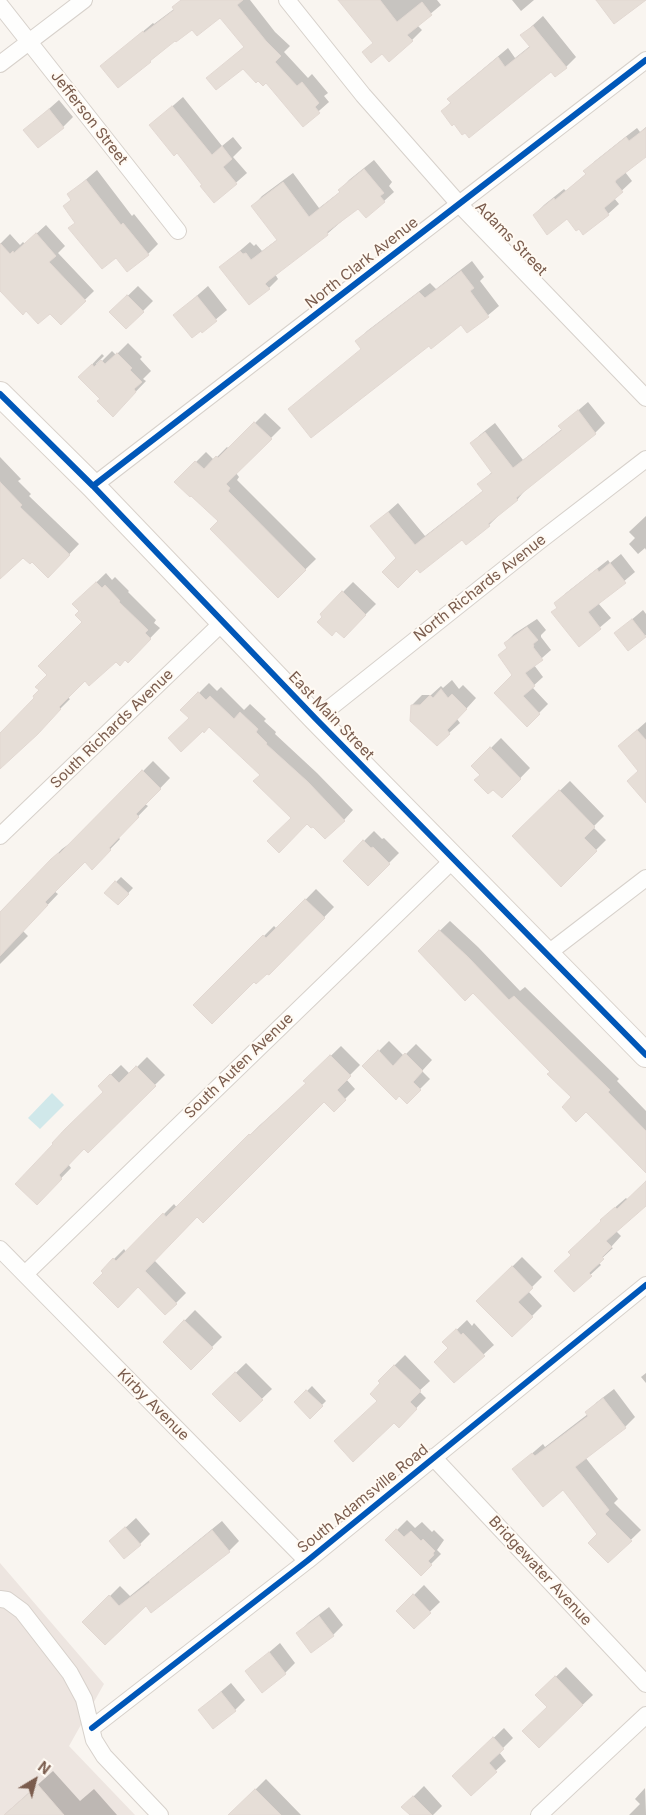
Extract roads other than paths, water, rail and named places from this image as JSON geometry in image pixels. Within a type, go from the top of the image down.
[{"type":"street","points":[[0,64],[84,0]]},
{"type":"street","name":"Adams Street","points":[[287,0],[363,95],[459,204],[646,398]]},
{"type":"street","name":"Jefferson Street","points":[[0,5],[178,231]]},
{"type":"street","name":"North Clark Avenue","points":[[94,486],[646,60]]},
{"type":"street","name":"East Main Street","points":[[0,394],[94,486],[316,719],[646,1055]]},
{"type":"street","name":"North Richards Avenue","points":[[316,719],[646,459]]},
{"type":"street","name":"South Richards Avenue","points":[[0,836],[223,622]]},
{"type":"street","name":"South Auten Avenue","points":[[24,1274],[454,859]]},
{"type":"street","points":[[547,954],[646,878]]},
{"type":"street","name":"Kirby Avenue","points":[[0,1249],[307,1561]]},
{"type":"street","name":"South Adamsville Road","points":[[92,1728],[307,1561],[646,1285]]},
{"type":"street","name":"Bridgewater Avenue","points":[[433,1457],[646,1684]]},
{"type":"street","points":[[0,1599],[8,1600],[22,1611],[70,1673],[84,1699],[94,1740],[104,1756],[160,1815]]},
{"type":"street","points":[[539,1815],[646,1714]]},
{"type":"water","points":[[52,1093],[64,1105],[40,1129],[28,1118]]}]
